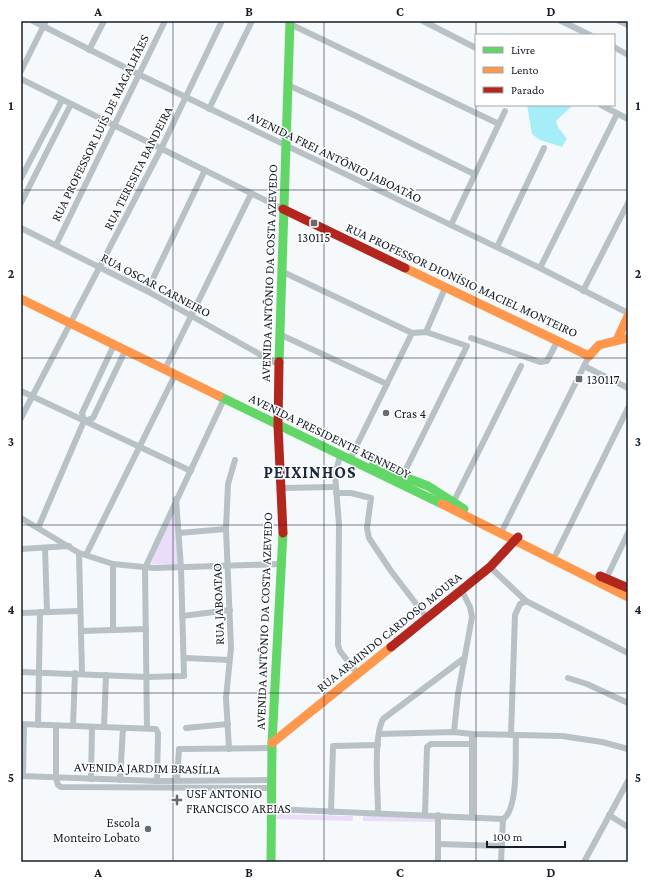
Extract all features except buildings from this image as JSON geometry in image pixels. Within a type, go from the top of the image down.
[{"type":"main road","name":"AVENIDA ANTÔNIO DA COSTA AZEVEDO","points":[[271,862],[272,745],[282,564],[282,488],[278,423],[279,334],[282,209],[286,145],[290,22]]},
{"type":"main road","name":"RUA PROFESSOR DIONÍSIO MACIEL MONTEIRO","points":[[282,209],[589,356]]},
{"type":"main road","name":"AVENIDA PRESIDENTE KENNEDY","points":[[22,299],[167,365],[340,456],[628,588]]},
{"type":"main road","points":[[617,340],[628,314]]},
{"type":"main road","name":"AVENIDA PRESIDENTE KENNEDY","points":[[72,321],[114,345],[224,399],[375,466],[403,475],[437,491],[453,503],[502,531]]},
{"type":"main road","points":[[589,356],[599,345],[628,338]]},
{"type":"main road","name":"AVENIDA PRESIDENTE KENNEDY","points":[[517,538],[628,597]]},
{"type":"main road","name":"RUA ARMINDO CARDOSO MOURA","points":[[272,745],[292,727],[462,591],[490,567],[517,538]]},
{"type":"main road","points":[[273,720],[279,725],[292,727]]},
{"type":"street","name":"AVENIDA FREI ANTÔNIO JABOATÃO","points":[[33,21],[44,23],[89,50],[540,268],[628,314]]},
{"type":"street","points":[[89,50],[104,21]]},
{"type":"street","name":"RUA PROFESSOR LUÍS DE MAGALHÃES","points":[[56,245],[165,21]]},
{"type":"street","name":"RUA TERESITA BANDEIRA","points":[[21,418],[31,396],[72,321],[161,149],[222,21]]},
{"type":"street","points":[[210,109],[252,21]]},
{"type":"street","points":[[423,21],[475,47]]},
{"type":"street","points":[[562,21],[588,34]]},
{"type":"street","points":[[619,21],[628,25]]},
{"type":"street","points":[[290,22],[499,124]]},
{"type":"street","points":[[21,71],[44,23]]},
{"type":"street","points":[[615,48],[628,55]]},
{"type":"street","points":[[21,79],[282,209]]},
{"type":"street","points":[[288,85],[356,116],[474,174]]},
{"type":"street","points":[[21,178],[62,100]]},
{"type":"street","points":[[21,203],[71,104]]},
{"type":"street","points":[[603,106],[628,119]]},
{"type":"street","points":[[451,225],[505,111]]},
{"type":"street","points":[[540,268],[617,114]]},
{"type":"street","points":[[43,136],[52,141]]},
{"type":"street","points":[[497,247],[544,148]]},
{"type":"street","points":[[147,291],[205,170]]},
{"type":"street","points":[[24,172],[34,177]]},
{"type":"street","points":[[167,365],[251,194]]},
{"type":"street","points":[[583,291],[628,203]]},
{"type":"street","name":"RUA OSCAR CARNEIRO","points":[[21,228],[147,291],[279,365]]},
{"type":"street","points":[[281,271],[412,333],[426,332],[466,344],[467,349],[403,475]]},
{"type":"street","points":[[426,332],[445,288]]},
{"type":"street","points":[[352,455],[412,333]]},
{"type":"street","points":[[279,334],[387,384]]},
{"type":"street","points":[[471,338],[540,362],[547,361],[558,340]]},
{"type":"street","points":[[38,528],[84,421],[82,413],[114,345]]},
{"type":"street","points":[[84,421],[93,418],[125,350]]},
{"type":"street","points":[[502,531],[589,356]]},
{"type":"street","points":[[453,503],[521,366]]},
{"type":"street","points":[[584,366],[628,388]]},
{"type":"street","points":[[86,555],[175,375]]},
{"type":"street","points":[[21,391],[191,471]]},
{"type":"street","points":[[147,728],[145,568],[176,498],[191,471],[224,399]]},
{"type":"street","points":[[556,554],[628,408]]},
{"type":"street","points":[[340,456],[335,474],[335,490],[339,525],[338,645],[340,651],[358,674]]},
{"type":"street","name":"RUA JABOATAO","points":[[229,749],[226,698],[231,648],[229,565],[226,529],[228,484],[235,460]]},
{"type":"street","points":[[282,488],[335,490],[372,498],[367,528],[369,538],[391,571],[427,618]]},
{"type":"street","points":[[21,672],[82,673],[147,677],[179,677],[185,674],[181,568],[176,498]]},
{"type":"street","points":[[22,520],[79,553],[113,564],[145,568],[282,564]]},
{"type":"street","points":[[179,533],[226,529]]},
{"type":"street","points":[[606,579],[628,533]]},
{"type":"street","points":[[21,549],[69,546]]},
{"type":"street","points":[[38,725],[38,672],[44,612],[45,548]]},
{"type":"street","points":[[79,553],[82,673]]},
{"type":"street","points":[[113,564],[113,630]]},
{"type":"street","points":[[490,567],[526,601],[628,653]]},
{"type":"street","points":[[454,732],[472,611],[462,591]]},
{"type":"street","points":[[501,862],[503,819],[509,812],[514,786],[513,735],[515,615],[520,604],[526,601]]},
{"type":"street","points":[[182,616],[230,610]]},
{"type":"street","points":[[21,613],[80,611]]},
{"type":"street","points":[[81,631],[146,629]]},
{"type":"street","points":[[185,658],[229,660]]},
{"type":"street","points":[[378,813],[378,745],[383,719],[464,659]]},
{"type":"street","points":[[73,726],[74,673]]},
{"type":"street","points":[[104,727],[106,675]]},
{"type":"street","points":[[568,678],[588,684],[628,703]]},
{"type":"street","points":[[22,776],[22,724],[154,728],[158,733],[157,781]]},
{"type":"street","points":[[186,728],[228,724]]},
{"type":"street","points":[[56,726],[56,778]]},
{"type":"street","points":[[91,779],[92,727]]},
{"type":"street","points":[[120,780],[122,728]]},
{"type":"street","points":[[379,734],[454,732],[575,738],[628,749]]},
{"type":"street","points":[[472,734],[472,817]]},
{"type":"street","points":[[331,812],[331,751],[333,746],[336,744],[378,745]]},
{"type":"street","points":[[425,815],[426,751],[428,745],[472,744]]},
{"type":"street","points":[[177,780],[179,749],[229,749],[272,745]]},
{"type":"street","name":"AVENIDA JARDIM BRASÍLIA","points":[[22,776],[272,784]]},
{"type":"street","name":"AVENIDA JARDIM BRASÍLIA","points":[[56,778],[58,785],[61,787],[92,788],[272,784]]},
{"type":"street","points":[[584,862],[628,781]]},
{"type":"street","points":[[272,809],[503,819]]},
{"type":"street","points":[[438,815],[438,862]]},
{"type":"street","points":[[609,815],[628,827]]},
{"type":"street","points":[[438,844],[502,846]]},
{"type":"shaded area","points":[[174,507],[179,565],[151,564]]},
{"type":"shaded area","points":[[275,814],[353,816],[353,821],[275,819]]},
{"type":"shaded area","points":[[363,816],[438,817],[437,822],[363,821]]},
{"type":"water","points":[[527,106],[572,106],[556,121],[558,127],[567,139],[562,147],[540,140],[532,134]]},
{"type":"traffic: fast","points":[[279,362],[290,21]]},
{"type":"traffic: fast","points":[[219,396],[442,504]]},
{"type":"traffic: fast","points":[[373,465],[428,486],[464,509]]},
{"type":"traffic: fast","points":[[271,862],[272,743],[283,533]]},
{"type":"traffic: slow","points":[[405,268],[589,356],[599,345],[628,338]]},
{"type":"traffic: slow","points":[[21,299],[219,396]]},
{"type":"traffic: slow","points":[[617,340],[628,316]]},
{"type":"traffic: slow","points":[[442,504],[628,597]]},
{"type":"traffic: slow","points":[[272,743],[391,647]]},
{"type":"traffic: jam","points":[[283,209],[405,268]]},
{"type":"traffic: jam","points":[[279,362],[278,426],[283,533]]},
{"type":"traffic: jam","points":[[391,647],[490,567],[518,537]]},
{"type":"traffic: jam","points":[[600,576],[628,588]]},
{"type":"place","name":"130115","points":[[314,223]]},
{"type":"place","name":"130117","points":[[579,379]]},
{"type":"place","name":"Cras 4","points":[[386,413]]},
{"type":"place","name":"USF ANTONIO FRANCISCO AREIAS","points":[[177,800]]},
{"type":"place","name":"Escola Monteiro Lobato","points":[[148,829]]},
{"type":"district","name":"PEIXINHOS","points":[[310,472]]}]
